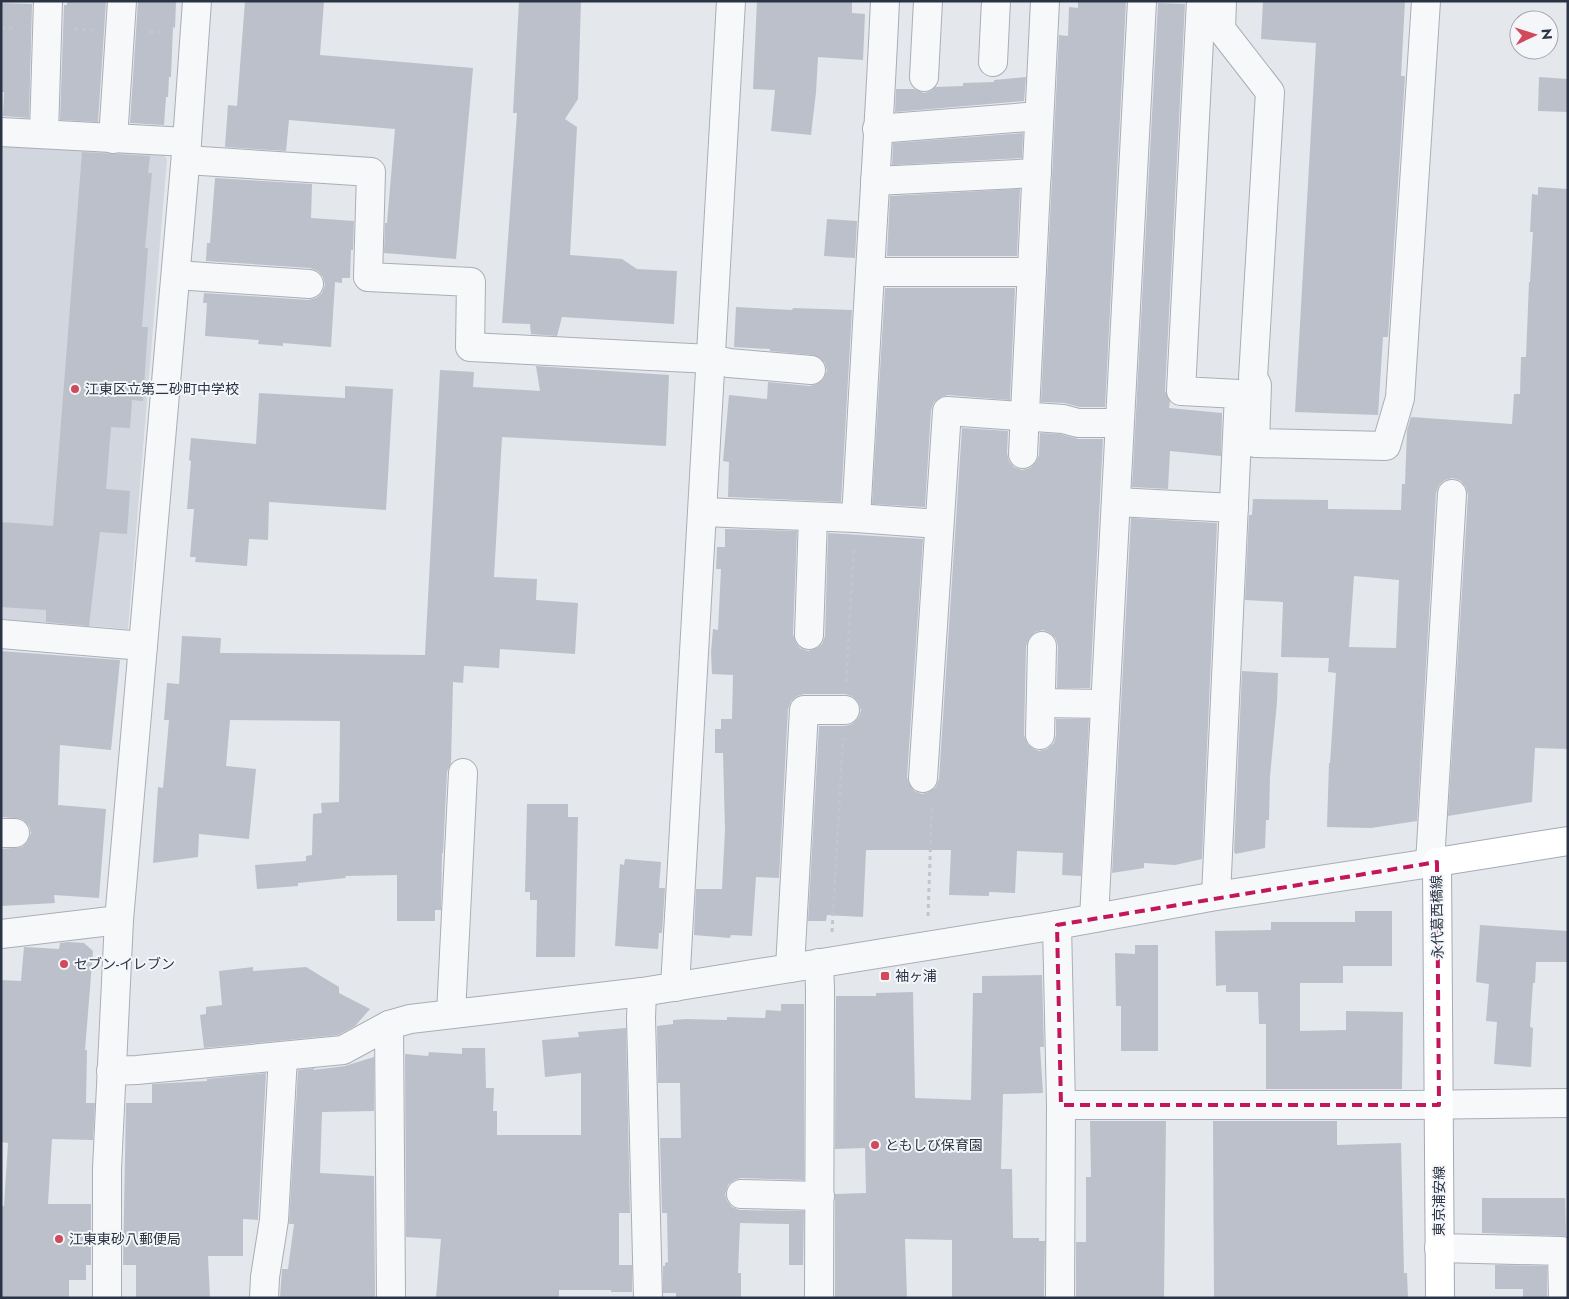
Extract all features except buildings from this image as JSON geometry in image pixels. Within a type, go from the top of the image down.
[{"type":"main road","name":"永代葛西橋線","points":[[1439,1105],[1433,863],[1568,841]]},
{"type":"main road","name":"東京浦安線","points":[[1439,1105],[1440,1298]]},
{"type":"street","points":[[44,134],[48,1]]},
{"type":"street","points":[[113,139],[122,1]]},
{"type":"street","points":[[107,1298],[107,1169],[110,1071],[119,920],[176,275],[197,1]]},
{"type":"street","points":[[674,987],[731,1]]},
{"type":"street","points":[[856,518],[877,130],[881,96],[884,1]]},
{"type":"street","points":[[924,77],[928,1]]},
{"type":"street","points":[[993,62],[996,1]]},
{"type":"street","points":[[1023,454],[1045,1]]},
{"type":"street","points":[[1094,918],[1142,1]]},
{"type":"street","points":[[1201,1],[1181,391],[1239,394],[1216,896]]},
{"type":"street","points":[[1222,1],[1221,28],[1270,92],[1253,378],[1257,384],[1256,443],[1386,446],[1400,398],[1426,1]]},
{"type":"street","points":[[877,130],[1039,116]]},
{"type":"street","points":[[1,132],[113,139],[186,151],[371,172],[368,277],[471,282],[470,347],[711,358],[728,363],[811,370]]},
{"type":"street","points":[[875,181],[1036,173]]},
{"type":"street","points":[[870,272],[1032,272]]},
{"type":"street","points":[[176,275],[309,284]]},
{"type":"street","points":[[922,778],[947,411],[1064,419],[1078,423],[1119,424]]},
{"type":"street","points":[[110,1071],[343,1050],[389,1025],[410,1019],[642,992],[1057,925],[1216,896],[1433,863],[1452,494]]},
{"type":"street","points":[[1116,502],[1234,508]]},
{"type":"street","points":[[702,512],[856,518],[939,524]]},
{"type":"street","points":[[809,635],[813,517]]},
{"type":"street","points":[[1,634],[143,646]]},
{"type":"street","points":[[1040,735],[1042,646]]},
{"type":"street","points":[[1041,703],[1105,704]]},
{"type":"street","points":[[790,968],[804,710],[844,710]]},
{"type":"street","points":[[451,1014],[463,773]]},
{"type":"street","points":[[1,934],[119,920]]},
{"type":"street","points":[[1057,925],[1061,1105],[1060,1298]]},
{"type":"street","points":[[819,963],[819,1298]]},
{"type":"street","points":[[642,992],[641,1018],[648,1298]]},
{"type":"street","points":[[389,1025],[392,1298]]},
{"type":"street","points":[[264,1298],[265,1277],[274,1220],[283,1056]]},
{"type":"street","points":[[1061,1105],[1568,1103]]},
{"type":"street","points":[[740,1194],[820,1196]]},
{"type":"street","points":[[1440,1248],[1562,1251],[1563,1298]]},
{"type":"path","points":[[922,778],[933,778],[928,916]]},
{"type":"highlighted area","points":[[1437,862],[1439,1105],[1061,1105],[1057,925]]},
{"type":"shaded area","name":"江東区立第二砂町中学校","points":[[1,141],[159,150],[167,159],[128,629],[1,619]]},
{"type":"place","name":"江東区立第二砂町中学校","points":[[75,389]]},
{"type":"place","name":"セブン-イレブン","points":[[64,964]]},
{"type":"place","name":"袖ヶ浦","points":[[885,976]]},
{"type":"place","name":"ともしび保育園","points":[[875,1145]]},
{"type":"place","name":"江東東砂八郵便局","points":[[59,1239]]}]
